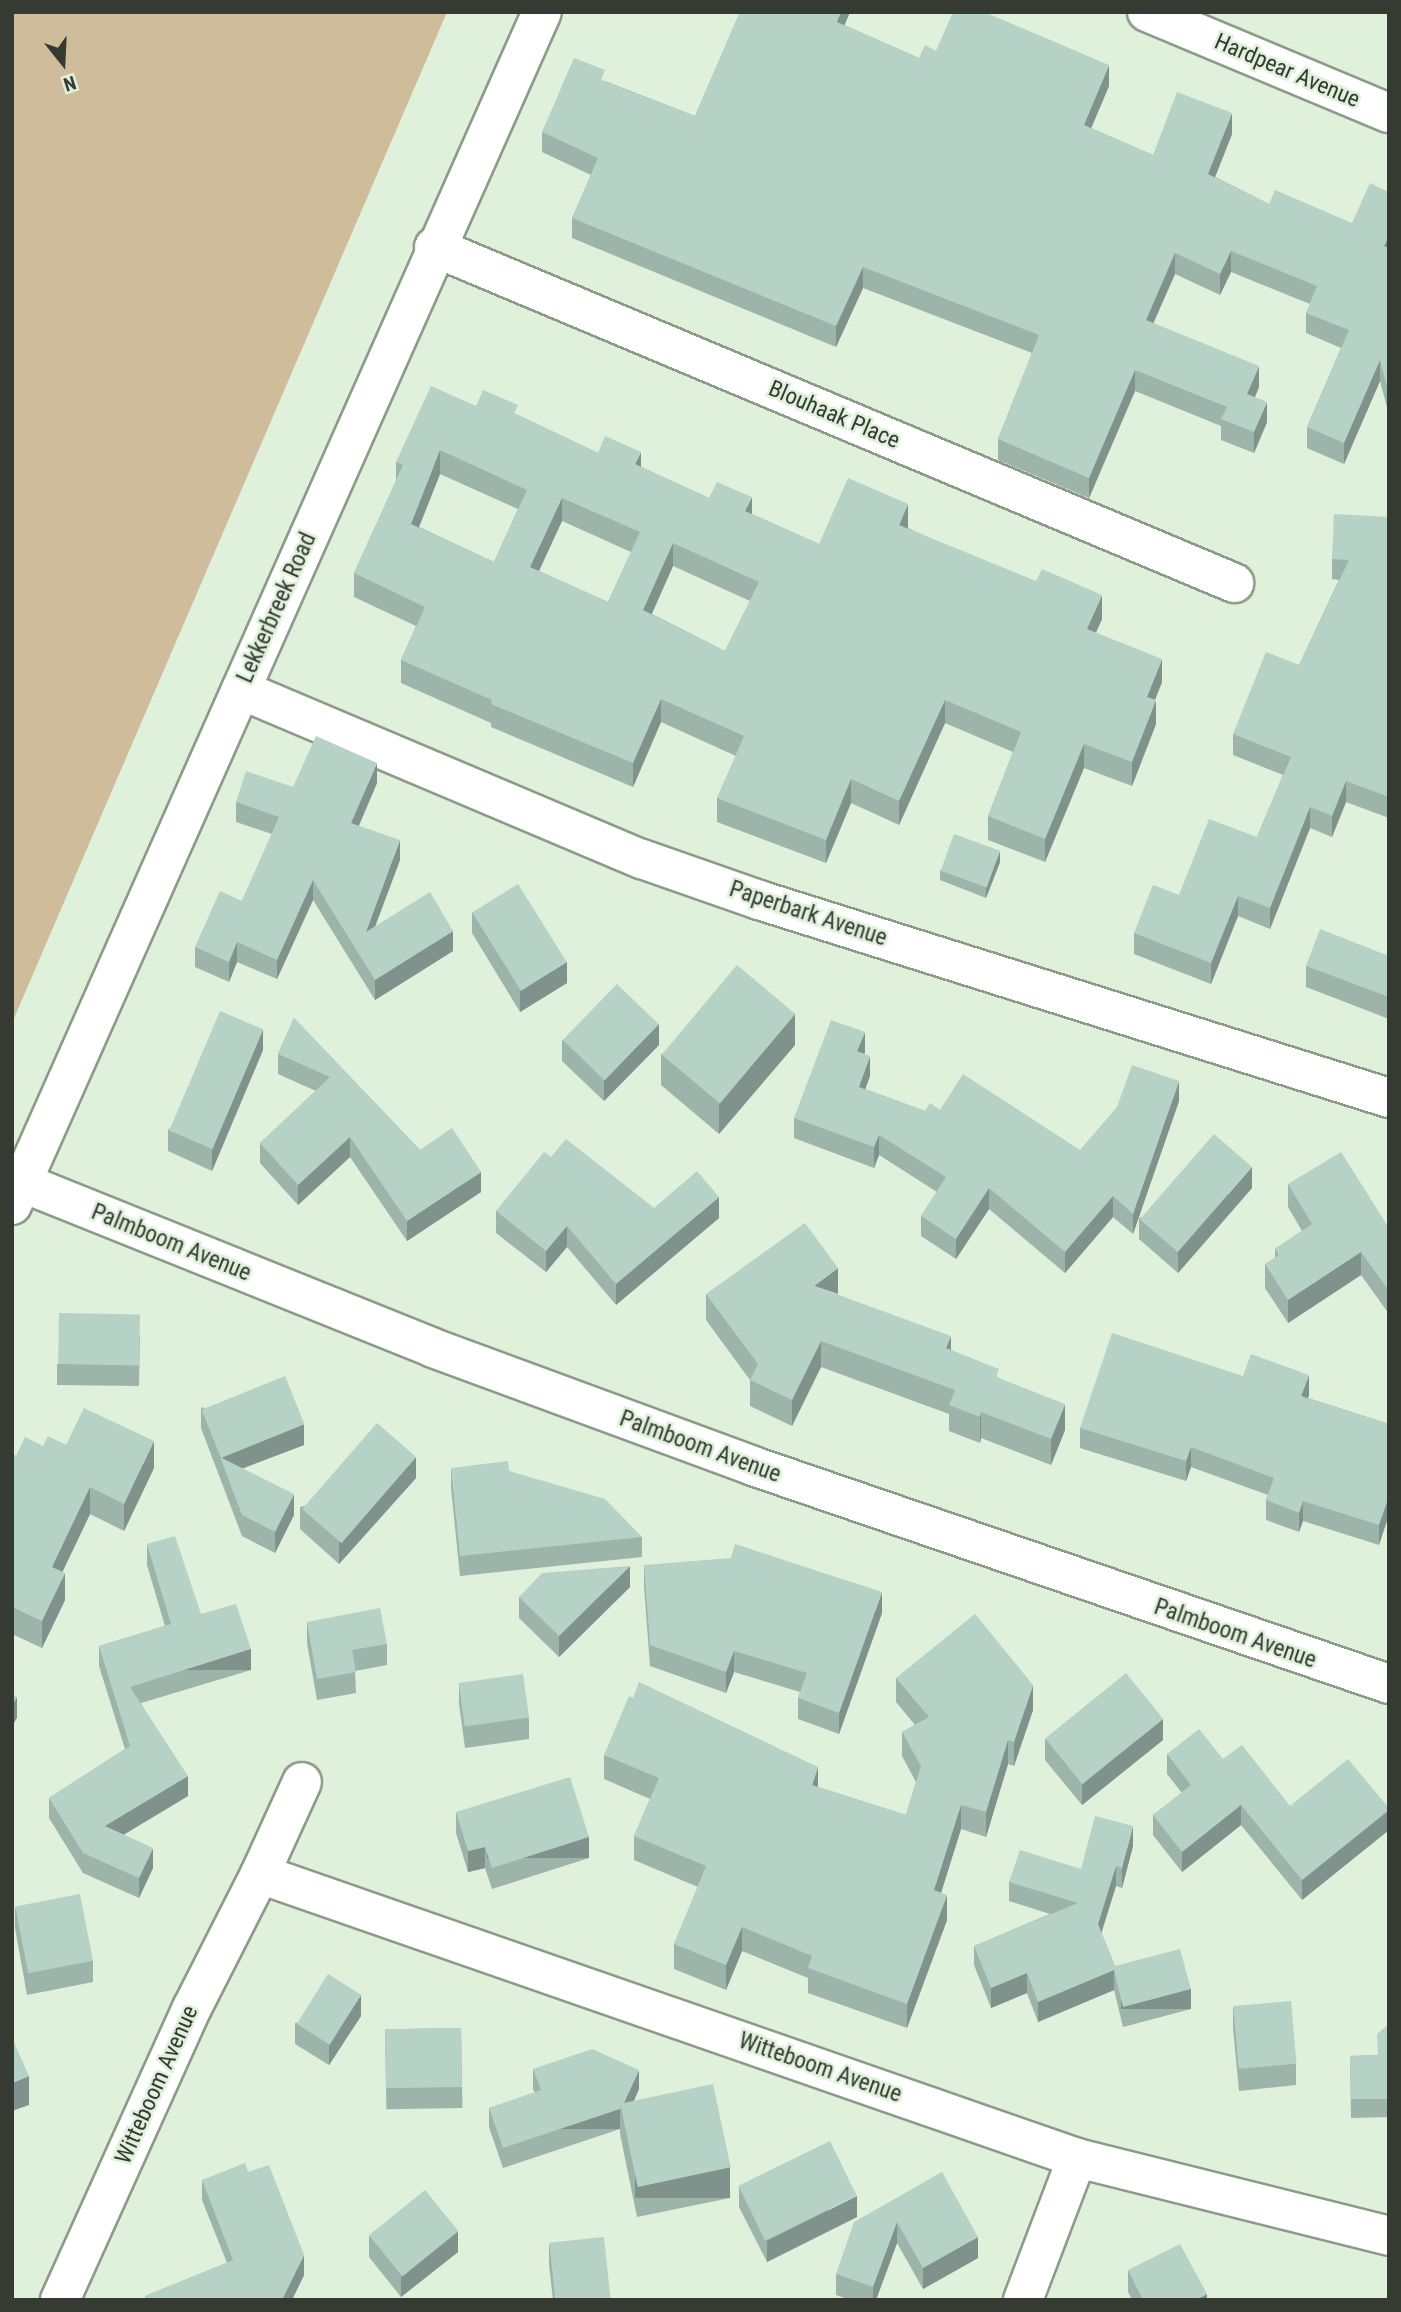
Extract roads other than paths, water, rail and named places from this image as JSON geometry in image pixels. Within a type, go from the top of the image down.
[{"type":"street","name":"Lekkerbreek Road","points":[[17,1194],[434,247],[542,12]]},
{"type":"street","name":"Hardpear Avenue","points":[[1147,12],[1389,113]]},
{"type":"street","name":"Blouhaak Place","points":[[434,247],[1234,583]]},
{"type":"street","name":"Paperbark Avenue","points":[[241,690],[642,859],[759,900],[1389,1098]]},
{"type":"street","name":"Palmboom Avenue","points":[[17,1194],[752,1466],[1389,1685]]},
{"type":"street","name":"Witteboom Avenue","points":[[60,2300],[192,2008],[260,1874],[302,1783]]},
{"type":"street","name":"Witteboom Avenue","points":[[260,1874],[1077,2158],[1389,2236]]},
{"type":"street","points":[[1023,2300],[1077,2158]]}]
